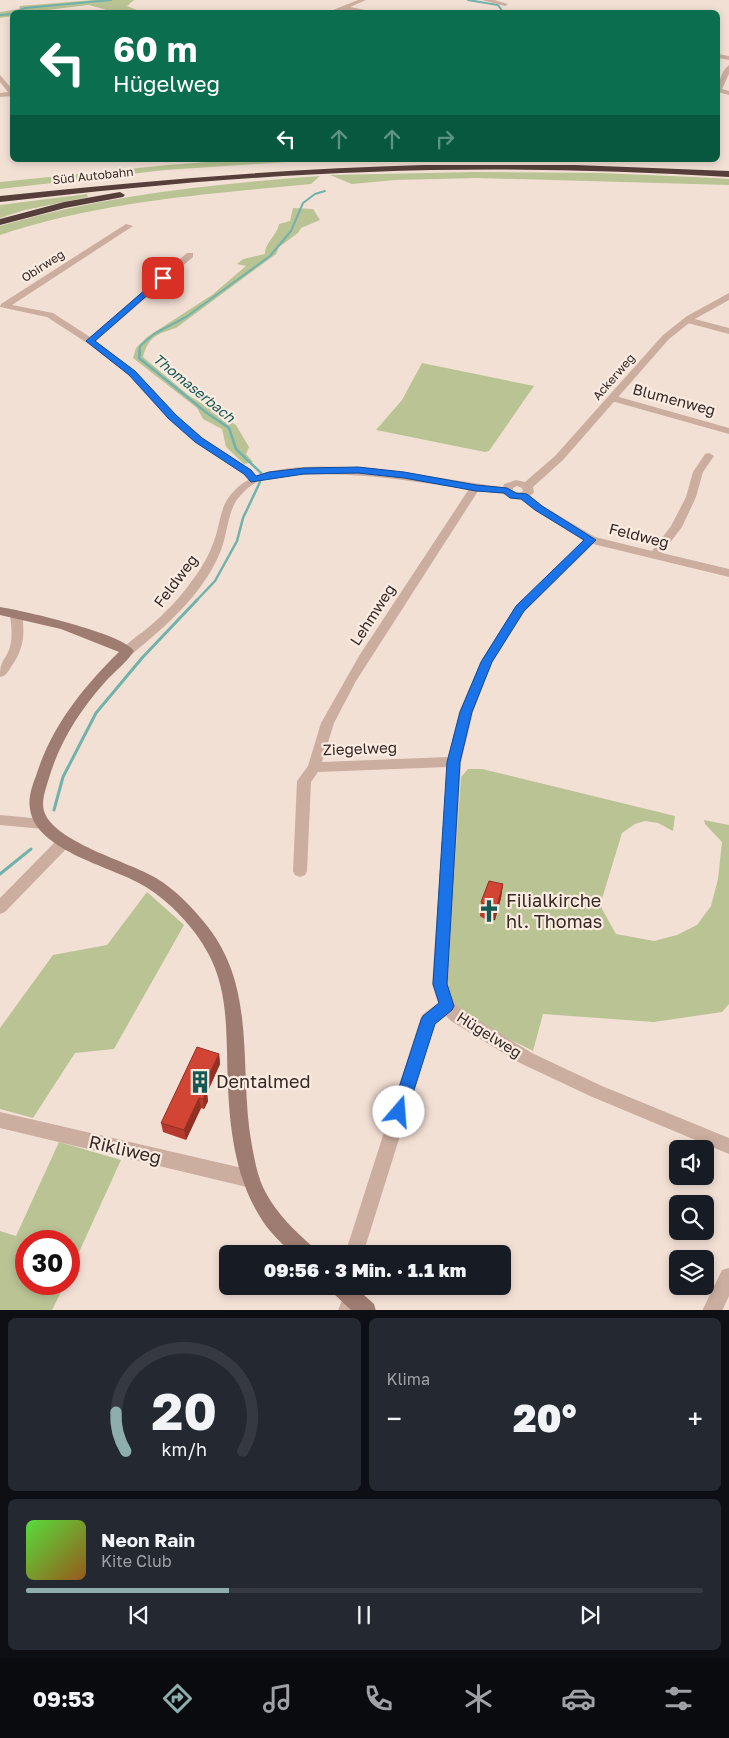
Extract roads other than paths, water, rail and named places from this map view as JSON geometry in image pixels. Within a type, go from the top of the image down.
[{"type":"highway","name":"Süd Autobahn","points":[[0,194],[195,174],[369,164],[584,163],[729,169]]},
{"type":"highway","name":"Süd Autobahn","points":[[0,199],[127,185],[296,172],[489,167],[595,168],[729,174]]},
{"type":"highway","points":[[0,222],[64,205],[112,196],[296,172]]},
{"type":"main road","points":[[0,611],[65,625],[108,641],[128,651],[94,686],[57,738],[46,760],[37,795],[37,812],[43,824],[64,842],[150,882],[173,900],[213,947],[224,972],[233,1002],[240,1123],[251,1179],[268,1214],[297,1245]]},
{"type":"main road","points":[[346,1298],[367,1310]]},
{"type":"street","points":[[338,10],[363,0]]},
{"type":"street","points":[[485,0],[508,4]]},
{"type":"street","points":[[344,8],[358,10]]},
{"type":"street","points":[[720,87],[729,67]]},
{"type":"street","points":[[0,77],[10,90]]},
{"type":"street","name":"Obirweg","points":[[129,226],[4,306],[50,315],[90,341],[132,373],[172,417],[199,440],[247,472],[254,480]]},
{"type":"street","points":[[90,341],[190,255]]},
{"type":"street","name":"Ackerweg","points":[[525,491],[559,458],[666,337],[687,320],[729,296]]},
{"type":"street","points":[[687,320],[729,331]]},
{"type":"street","name":"Blumenweg","points":[[612,398],[729,431]]},
{"type":"street","points":[[654,556],[676,527],[691,497],[698,472],[709,456]]},
{"type":"street","name":"Feldweg","points":[[128,651],[168,618],[203,574],[220,540],[227,509],[238,492],[254,480],[269,475],[304,471],[358,470],[404,475],[476,488],[507,490],[514,496],[525,491],[539,508],[591,540],[729,573]]},
{"type":"street","name":"Lehmweg","points":[[314,767],[317,748],[336,707],[370,649],[476,488]]},
{"type":"street","name":"Hügelweg","points":[[591,540],[520,608],[486,662],[466,712],[454,762],[440,984],[447,1006],[457,1016],[526,1058],[596,1091],[729,1146]]},
{"type":"street","points":[[0,673],[15,653],[20,635],[16,614]]},
{"type":"street","name":"Ziegelweg","points":[[300,871],[304,781],[314,767],[454,762]]},
{"type":"street","points":[[0,820],[43,824]]},
{"type":"street","points":[[0,908],[64,842]]},
{"type":"street","points":[[357,1245],[428,1020],[447,1006]]},
{"type":"street","name":"Rikliweg","points":[[0,1120],[251,1179]]},
{"type":"street","points":[[711,1310],[729,1277]]},
{"type":"waterway","points":[[21,10],[25,8],[111,0]]},
{"type":"waterway","name":"Thomaserbach","points":[[468,0],[498,5],[502,10]]},
{"type":"waterway","points":[[0,15],[10,14]]},
{"type":"waterway","name":"Thomaserbach","points":[[139,353],[140,346],[154,334],[186,317],[270,256],[291,231],[303,203],[315,194],[325,191]]},
{"type":"waterway","name":"Thomaserbach","points":[[140,351],[139,358],[207,413],[229,428],[236,449],[261,473]]},
{"type":"waterway","name":"Thomaserbach","points":[[196,601],[215,581],[237,541],[243,518],[260,482]]},
{"type":"waterway","name":"Thomaserbach","points":[[54,810],[63,777],[96,713],[142,658],[197,600]]},
{"type":"waterway","name":"Thomaserbach","points":[[0,874],[31,849]]},
{"type":"place","name":"Filialkirche hl. Thomas","points":[[489,911]]},
{"type":"place","name":"Dentalmed","points":[[200,1082]]}]
